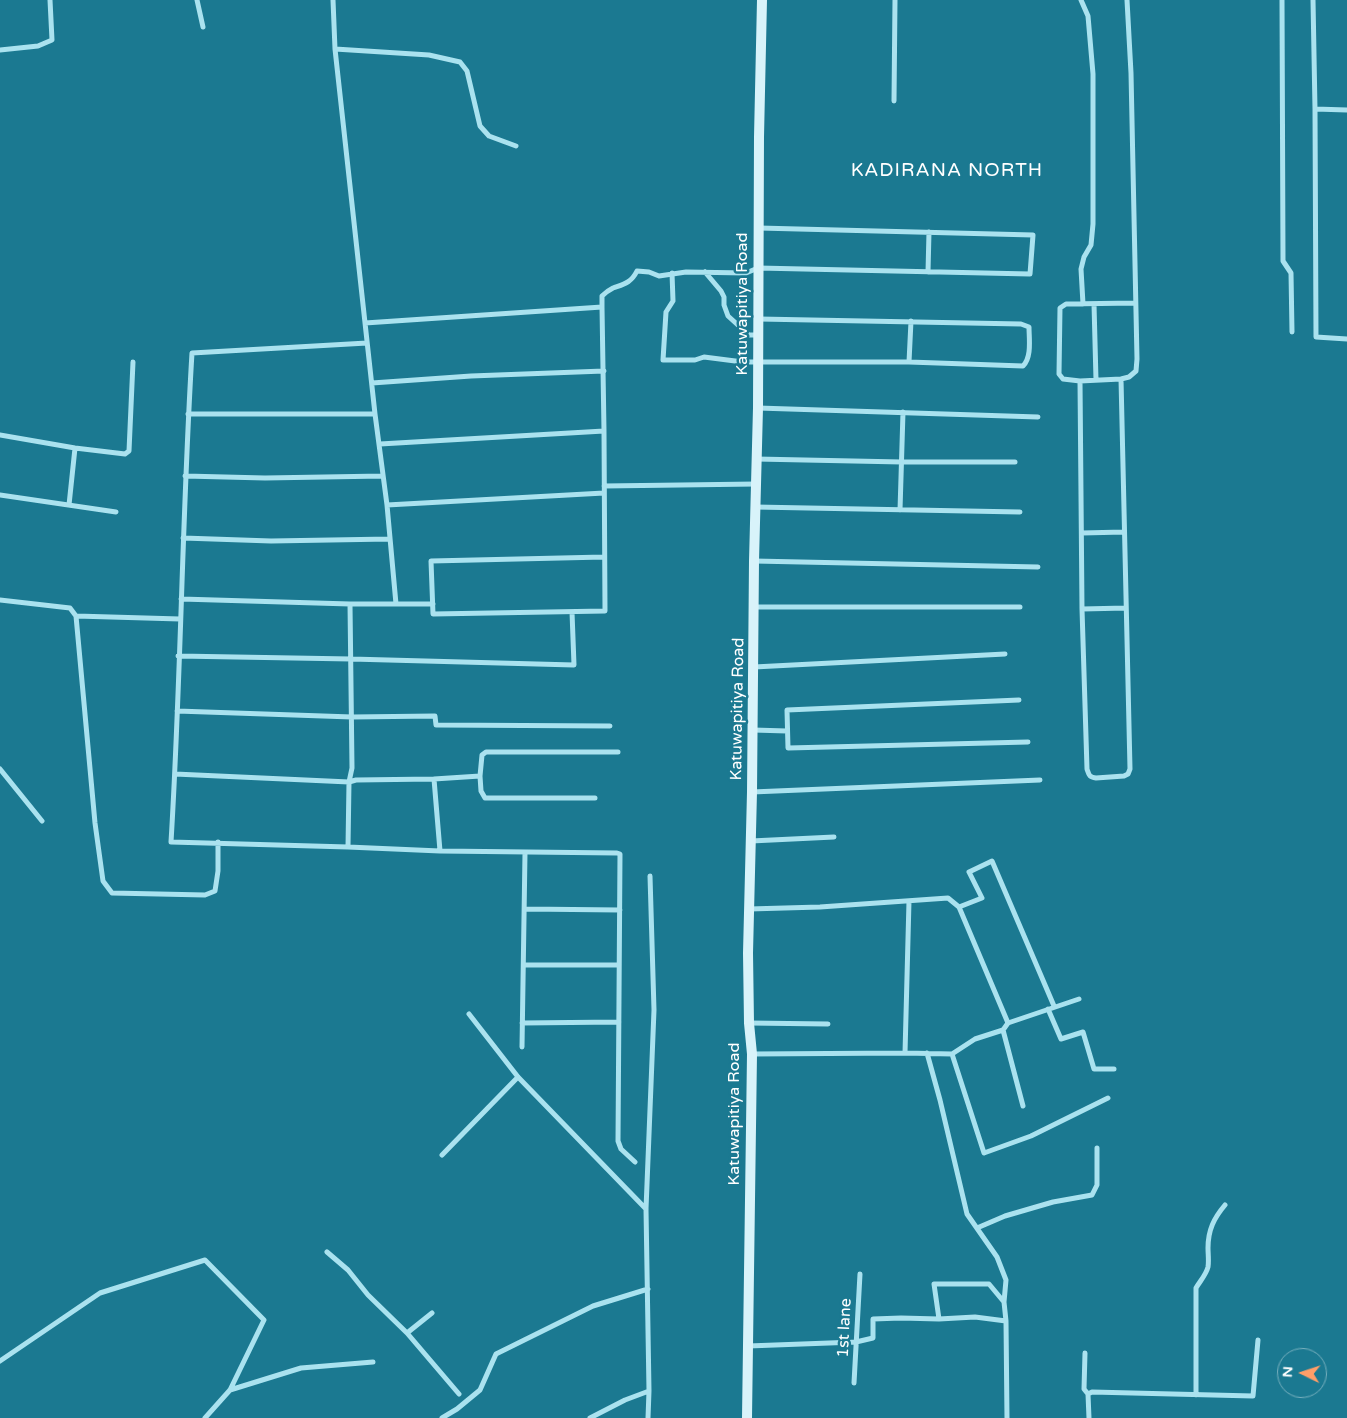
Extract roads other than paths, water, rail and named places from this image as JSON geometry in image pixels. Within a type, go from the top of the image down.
[{"type":"street","points":[[0,50],[38,46],[52,40],[50,0]]},
{"type":"street","points":[[197,0],[203,26]]},
{"type":"street","points":[[333,0],[335,50],[375,414],[387,505],[396,604]]},
{"type":"street","name":"Katuwapitiya Road","points":[[747,1418],[752,1054],[749,1023],[748,953],[758,408],[758,228],[762,0]]},
{"type":"street","points":[[894,101],[895,0]]},
{"type":"street","points":[[1081,0],[1088,16],[1093,74],[1093,224],[1090,245],[1081,269],[1083,304]]},
{"type":"street","points":[[1128,0],[1131,73],[1137,360],[1136,371],[1129,377],[1121,379],[1080,381],[1063,379],[1059,374],[1059,310],[1061,306],[1066,304],[1135,303]]},
{"type":"street","points":[[1282,0],[1283,261],[1291,273],[1292,332]]},
{"type":"street","points":[[1313,0],[1316,337],[1347,339]]},
{"type":"street","points":[[335,50],[429,56],[460,62],[467,71],[480,126],[489,136],[516,146]]},
{"type":"street","points":[[1315,109],[1347,110]]},
{"type":"street","points":[[604,557],[431,561],[433,614],[605,611],[602,296],[611,289],[624,286],[634,277],[637,271],[659,276],[686,272],[746,272],[758,268],[1030,274],[1033,235],[758,228]]},
{"type":"street","points":[[928,272],[929,232]]},
{"type":"street","points":[[705,272],[721,291],[728,316],[749,335],[758,335]]},
{"type":"street","points":[[672,273],[673,301],[666,312],[664,360],[695,360],[704,357],[743,362],[909,362],[1023,366],[1027,362],[1029,327],[1021,324],[758,319]]},
{"type":"street","points":[[1094,304],[1096,380]]},
{"type":"street","points":[[365,323],[602,307]]},
{"type":"street","points":[[909,362],[911,321]]},
{"type":"street","points":[[367,343],[192,353],[185,476],[171,842],[218,842],[440,851],[620,854],[618,1142],[621,1148],[635,1162]]},
{"type":"street","points":[[0,435],[75,448],[125,454],[129,451],[133,362]]},
{"type":"street","points":[[372,382],[604,371]]},
{"type":"street","points":[[1080,381],[1082,609],[1087,769],[1089,775],[1092,778],[1096,778],[1124,776],[1128,774],[1130,769],[1121,379]]},
{"type":"street","points":[[758,408],[1038,417]]},
{"type":"street","points":[[900,510],[903,412]]},
{"type":"street","points":[[188,414],[375,414]]},
{"type":"street","points":[[380,444],[604,431]]},
{"type":"street","points":[[69,505],[75,448]]},
{"type":"street","points":[[756,458],[902,462],[1015,462]]},
{"type":"street","points":[[185,476],[265,478],[383,476]]},
{"type":"street","points":[[604,486],[756,484]]},
{"type":"street","points":[[387,505],[604,493]]},
{"type":"street","points":[[0,495],[116,512]]},
{"type":"street","points":[[755,507],[1020,512]]},
{"type":"street","points":[[1082,533],[1124,532]]},
{"type":"street","points":[[184,538],[271,541],[390,539]]},
{"type":"street","points":[[754,561],[1038,567]]},
{"type":"street","points":[[181,598],[350,604],[433,604]]},
{"type":"street","points":[[0,600],[70,608],[76,616],[94,823],[103,881],[112,894],[205,895],[215,891],[218,871],[218,842]]},
{"type":"street","points":[[348,847],[349,782],[352,768],[350,604]]},
{"type":"street","points":[[753,607],[1020,608]]},
{"type":"street","points":[[1082,609],[1126,608]]},
{"type":"street","points":[[178,656],[574,666],[572,612]]},
{"type":"street","points":[[76,616],[180,618]]},
{"type":"street","points":[[753,667],[1005,654]]},
{"type":"street","points":[[1019,700],[787,710],[788,748],[1028,742]]},
{"type":"street","points":[[177,711],[352,717],[435,716],[436,725],[610,726]]},
{"type":"street","points":[[752,730],[787,730]]},
{"type":"street","points":[[596,798],[485,798],[481,791],[482,755],[486,752],[618,752]]},
{"type":"street","points":[[0,769],[42,821]]},
{"type":"street","points":[[175,774],[349,782],[356,780],[434,779],[480,776]]},
{"type":"street","points":[[434,779],[440,851]]},
{"type":"street","points":[[752,792],[1040,780]]},
{"type":"street","points":[[751,842],[834,837]]},
{"type":"street","points":[[522,1048],[525,853]]},
{"type":"street","points":[[959,907],[982,898],[969,872],[992,861],[1054,1006]]},
{"type":"street","points":[[648,1418],[646,1209],[654,1010],[650,876]]},
{"type":"street","points":[[749,909],[820,907],[948,898],[959,907],[1008,1023]]},
{"type":"street","points":[[905,1053],[909,901]]},
{"type":"street","points":[[525,908],[620,910]]},
{"type":"street","points":[[524,965],[619,965]]},
{"type":"street","points":[[752,1054],[952,1054],[975,1039],[1003,1030],[1008,1023],[1078,999]]},
{"type":"street","points":[[1048,1008],[1061,1039],[1083,1032],[1094,1069],[1114,1069]]},
{"type":"street","points":[[469,1014],[518,1077],[646,1209]]},
{"type":"street","points":[[522,1023],[619,1022]]},
{"type":"street","points":[[749,1023],[828,1024]]},
{"type":"street","points":[[1003,1030],[1023,1106]]},
{"type":"street","points":[[927,1053],[967,1214],[997,1257],[1006,1280],[1004,1302],[1006,1321],[1007,1418]]},
{"type":"street","points":[[952,1054],[984,1152],[1031,1136],[1108,1098]]},
{"type":"street","points":[[442,1155],[518,1077]]},
{"type":"street","points":[[977,1228],[1005,1216],[1053,1202],[1092,1195],[1097,1185],[1097,1148]]},
{"type":"street","points":[[1196,1395],[1196,1288],[1205,1275],[1208,1266],[1208,1240],[1211,1227],[1216,1216],[1225,1205]]},
{"type":"street","points":[[328,1252],[348,1270],[368,1295],[407,1333],[459,1394]]},
{"type":"street","points":[[0,1361],[100,1294],[205,1260],[264,1320],[230,1390],[205,1418]]},
{"type":"street","name":"1st lane","points":[[854,1383],[860,1274]]},
{"type":"street","points":[[939,1320],[934,1284],[989,1284],[1004,1302]]},
{"type":"street","points":[[442,1418],[457,1409],[480,1390],[496,1354],[593,1306],[648,1289]]},
{"type":"street","points":[[407,1333],[432,1313]]},
{"type":"street","points":[[747,1346],[856,1342],[873,1338],[873,1319],[939,1320],[975,1316],[1006,1321]]},
{"type":"street","points":[[1088,1394],[1092,1392],[1253,1396],[1258,1340]]},
{"type":"street","points":[[1085,1353],[1084,1389],[1088,1394],[1089,1418]]},
{"type":"street","points":[[230,1390],[301,1368],[373,1362]]},
{"type":"street","points":[[590,1418],[625,1400],[649,1391]]},
{"type":"district","name":"KADIRANA NORTH","points":[[947,171]]}]
